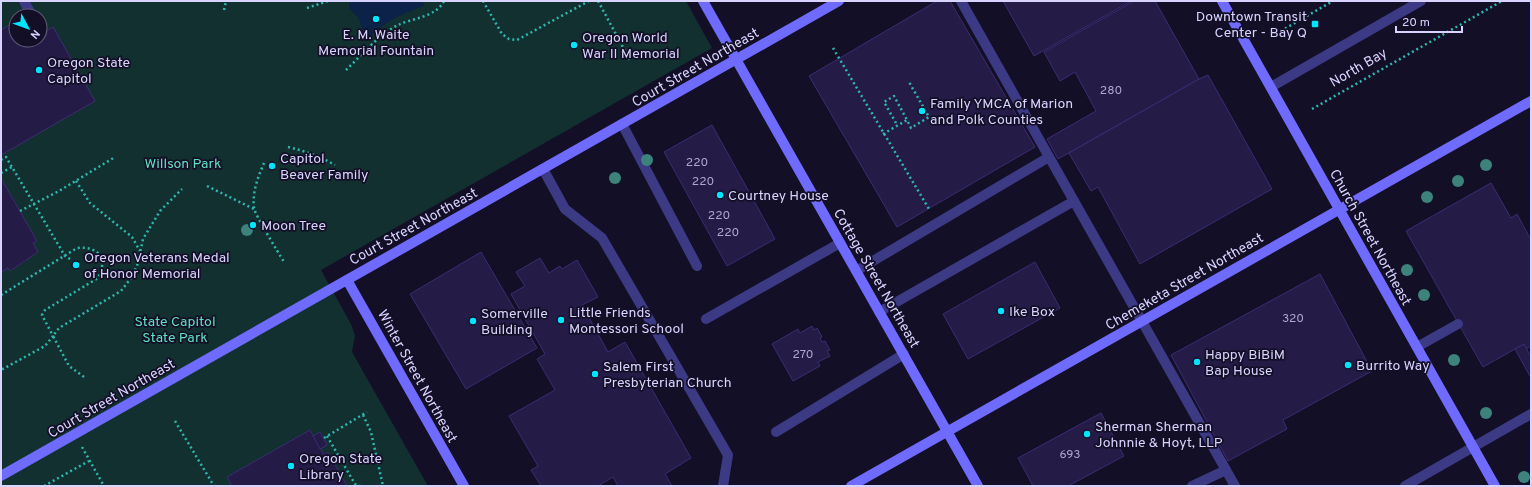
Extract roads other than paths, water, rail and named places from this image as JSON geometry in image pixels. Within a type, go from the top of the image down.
[{"type":"street","name":"Cottage Street Northeast","points":[[703,1],[978,486]]},
{"type":"street","name":"Court Street Northeast","points":[[1,476],[839,1]]},
{"type":"street","name":"Church Street Northeast","points":[[1222,1],[1495,486]]},
{"type":"street","name":"Chemeketa Street Northeast","points":[[851,486],[1531,101]]},
{"type":"street","name":"Winter Street Northeast","points":[[347,280],[464,486]]},
{"type":"lane","points":[[962,1],[1235,486]]},
{"type":"lane","name":"North Bay","points":[[1271,87],[1422,1]]},
{"type":"lane","points":[[622,124],[697,266]]},
{"type":"lane","points":[[856,271],[1050,157]]},
{"type":"lane","points":[[543,169],[565,209],[602,238],[728,455],[723,486]]},
{"type":"lane","points":[[879,312],[1074,201]]},
{"type":"lane","points":[[706,320],[840,243]]},
{"type":"lane","points":[[1417,348],[1458,324]]},
{"type":"lane","points":[[776,432],[904,354]]},
{"type":"lane","points":[[1405,486],[1531,414]]},
{"type":"lane","points":[[1192,486],[1226,470]]},
{"type":"water","name":"E. M. Waite Memorial Fountain","points":[[423,1],[424,6],[394,18],[369,37],[363,33],[359,19],[349,8],[349,2]]},
{"type":"place","name":"E. M. Waite Memorial Fountain","points":[[376,19]]},
{"type":"place","name":"Downtown Transit Center - Bay Q","points":[[1315,24]]},
{"type":"place","name":"Oregon World War II Memorial","points":[[574,45]]},
{"type":"place","name":"Oregon State Capitol","points":[[39,70]]},
{"type":"place","name":"Family YMCA of Marion and Polk Counties","points":[[922,111]]},
{"type":"place","name":"Capitol Beaver Family","points":[[272,166]]},
{"type":"place","name":"Courtney House","points":[[720,195]]},
{"type":"place","name":"Moon Tree","points":[[253,225]]},
{"type":"place","name":"Oregon Veterans Medal of Honor Memorial","points":[[76,265]]},
{"type":"place","name":"Ike Box","points":[[1001,311]]},
{"type":"place","name":"Little Friends Montessori School","points":[[561,320]]},
{"type":"place","name":"Somerville Building","points":[[473,321]]},
{"type":"place","name":"Happy BiBiM Bap House","points":[[1197,362]]},
{"type":"place","name":"Burrito Way","points":[[1348,365]]},
{"type":"place","name":"Salem First Presbyterian Church","points":[[595,374]]},
{"type":"place","name":"Sherman Sherman Johnnie & Hoyt, LLP","points":[[1087,434]]},
{"type":"place","name":"Oregon State Library","points":[[291,466]]},
{"type":"park label","name":"Willson Park","points":[[183,163]]},
{"type":"park label","name":"State Capitol State Park","points":[[175,330]]}]
